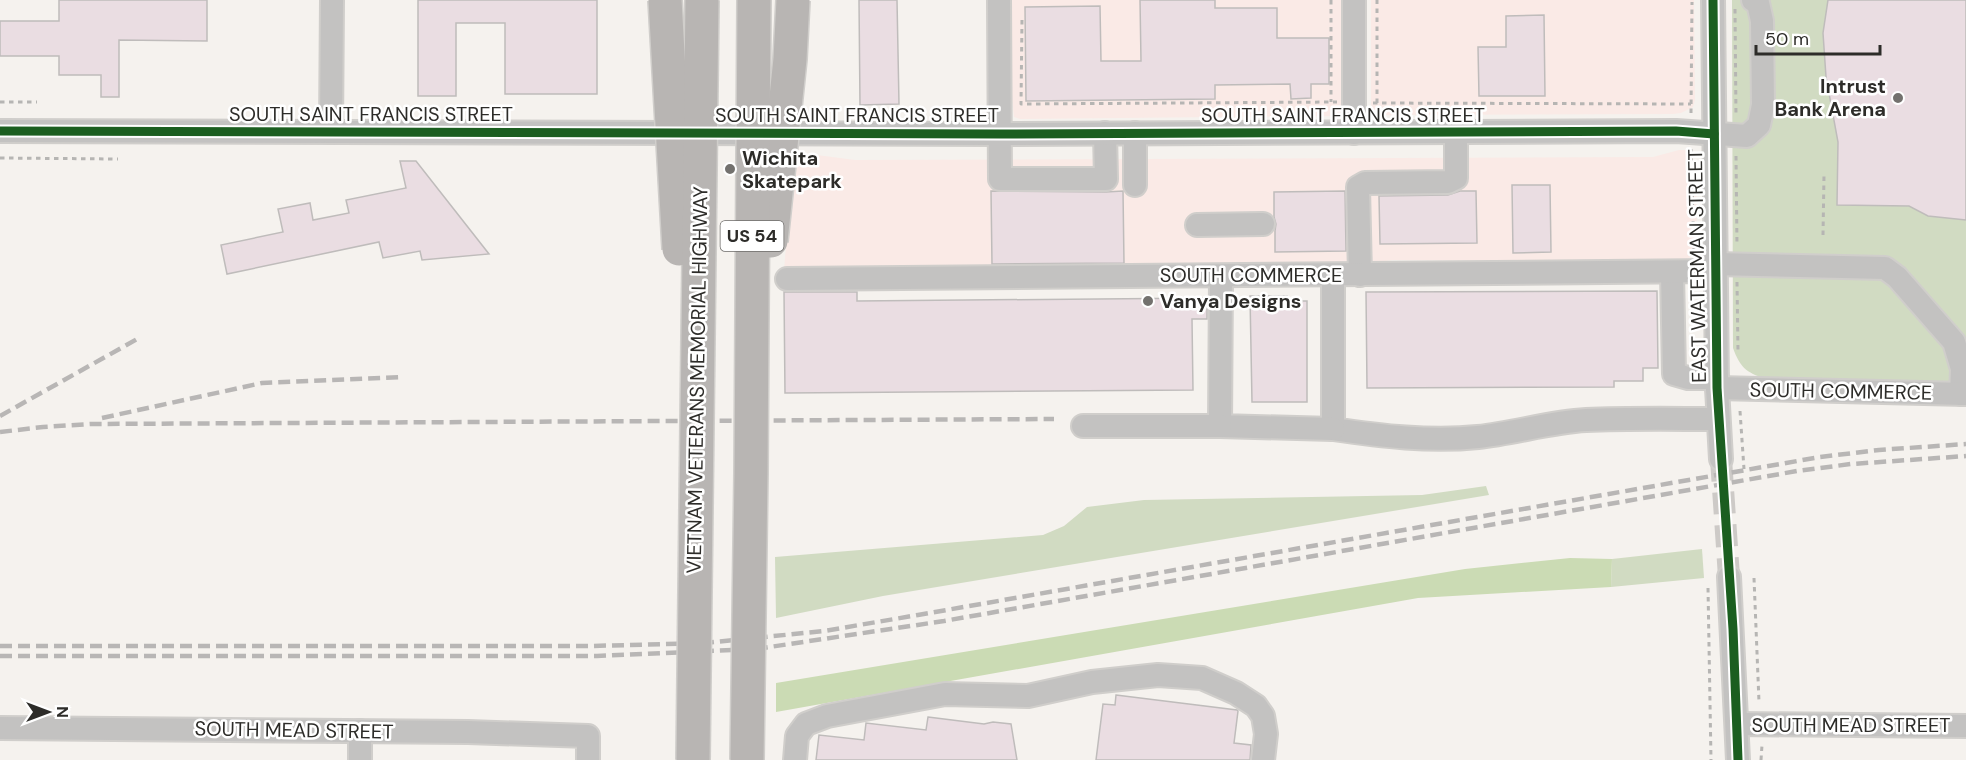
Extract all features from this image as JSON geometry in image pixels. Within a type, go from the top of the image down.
[{"type":"highway","points":[[665,0],[681,299],[696,466]]},
{"type":"highway","name":"VIETNAM VETERANS MEMORIAL HIGHWAY","points":[[693,760],[702,0]]},
{"type":"highway","name":"US 54","points":[[747,760],[754,0]]},
{"type":"highway","points":[[751,473],[772,226],[790,59],[793,0]]},
{"type":"street","points":[[331,132],[332,0]]},
{"type":"street","points":[[999,0],[1000,179],[1106,179],[1105,134]]},
{"type":"street","points":[[1354,0],[1366,103],[1354,133]]},
{"type":"street","name":"EAST WATERMAN STREET","points":[[1713,0],[1717,383],[1721,459]]},
{"type":"street","name":"SOUTH SAINT FRANCIS STREET","points":[[0,131],[1000,134],[1676,131],[1748,136],[1759,125],[1763,105],[1762,21],[1758,3],[1744,3]]},
{"type":"street","points":[[1360,274],[1358,187],[1365,183],[1448,182],[1456,178],[1456,133]]},
{"type":"street","points":[[1106,170],[1135,177],[1135,134]]},
{"type":"street","points":[[1197,225],[1263,224]]},
{"type":"street","name":"SOUTH COMMERCE","points":[[786,279],[1672,272],[1715,268],[1885,268],[1897,277],[1954,342],[1964,368]]},
{"type":"street","name":"SOUTH COMMERCE","points":[[1672,272],[1674,374],[1717,383],[1964,394]]},
{"type":"street","points":[[1333,274],[1333,429]]},
{"type":"street","points":[[1220,426],[1221,276]]},
{"type":"street","points":[[1964,368],[1964,394]]},
{"type":"street","points":[[1083,426],[1333,429],[1371,435],[1422,438],[1478,437],[1586,420],[1719,420]]},
{"type":"street","points":[[1719,580],[1737,724],[1738,760]]},
{"type":"street","points":[[795,760],[797,736],[806,724],[827,716],[945,694],[1028,696],[1092,682],[1158,675],[1202,678],[1236,693],[1256,706],[1263,716],[1266,734],[1263,760]]},
{"type":"street","name":"SOUTH MEAD STREET","points":[[1737,724],[1966,726]]},
{"type":"street","name":"SOUTH MEAD STREET","points":[[0,728],[360,730],[588,736],[588,760]]},
{"type":"street","points":[[360,730],[360,760]]},
{"type":"path","points":[[1331,0],[1331,102]]},
{"type":"path","points":[[1366,103],[1377,0]]},
{"type":"path","points":[[1736,125],[1744,3]]},
{"type":"path","points":[[1022,20],[1021,104],[1331,102],[1691,104]]},
{"type":"path","points":[[0,102],[38,102]]},
{"type":"path","points":[[0,158],[118,159]]},
{"type":"path","points":[[1823,235],[1824,175]]},
{"type":"path","points":[[1740,411],[1744,469]]},
{"type":"path","points":[[1754,578],[1758,702]]},
{"type":"path","points":[[1711,760],[1719,580]]},
{"type":"path","points":[[1761,745],[1761,760]]},
{"type":"shaded area","points":[[1010,0],[1342,0],[1343,109],[1341,115],[1020,119],[1014,117],[1010,83]]},
{"type":"shaded area","points":[[1371,0],[1694,0],[1695,100],[1693,107],[1673,114],[1373,114],[1371,110]]},
{"type":"shaded area","points":[[1686,150],[1690,153],[1696,165],[1697,248],[1695,255],[1681,262],[1393,260],[1345,266],[784,270],[794,152],[855,160],[1653,157]]},
{"type":"green space","points":[[1732,0],[1966,0],[1966,382],[1769,380],[1750,373],[1742,366],[1733,348]]},
{"type":"green space","points":[[1486,486],[1489,495],[883,596],[776,618],[775,557],[1043,535],[1064,526],[1087,507],[1144,500],[1422,495]]},
{"type":"green space","points":[[1702,549],[1704,578],[1611,587],[1612,559]]},
{"type":"green space","points":[[1570,558],[1612,559],[1611,587],[1418,598],[776,712],[776,683],[1465,569]]},
{"type":"building","points":[[59,0],[207,0],[207,41],[119,40],[119,97],[101,97],[101,75],[59,75],[59,56],[0,56],[0,21],[59,21]]},
{"type":"building","points":[[418,0],[597,0],[597,94],[505,94],[505,23],[456,23],[456,96],[418,96]]},
{"type":"building","points":[[859,0],[897,0],[899,104],[860,105]]},
{"type":"building","points":[[1140,0],[1215,0],[1215,8],[1277,8],[1277,38],[1329,38],[1329,84],[1311,84],[1311,98],[1291,99],[1290,84],[1215,85],[1215,99],[1026,101],[1025,7],[1100,6],[1101,61],[1141,61]]},
{"type":"building","name":"Intrust Bank Arena","points":[[1828,0],[1966,0],[1966,220],[1928,216],[1909,206],[1837,205],[1838,142],[1826,77],[1823,33]]},
{"type":"building","points":[[1544,15],[1545,96],[1479,96],[1478,47],[1506,47],[1506,16]]},
{"type":"building","points":[[400,161],[416,161],[489,254],[422,260],[420,251],[383,258],[379,242],[227,274],[221,245],[283,232],[278,209],[310,203],[313,220],[349,213],[346,200],[406,188]]},
{"type":"building","points":[[1512,185],[1550,185],[1551,252],[1513,253]]},
{"type":"building","points":[[991,191],[1123,191],[1124,263],[992,264]]},
{"type":"building","points":[[1345,191],[1346,251],[1275,252],[1274,192]]},
{"type":"building","points":[[1460,191],[1476,191],[1477,243],[1380,244],[1379,196],[1448,195]]},
{"type":"building","points":[[1657,291],[1658,368],[1643,368],[1643,381],[1614,381],[1614,387],[1367,388],[1366,292]]},
{"type":"building","points":[[784,292],[857,292],[857,301],[1207,298],[1207,319],[1192,319],[1193,390],[785,393]]},
{"type":"building","points":[[1250,296],[1287,296],[1288,301],[1307,301],[1307,402],[1252,402]]},
{"type":"building","points":[[1116,695],[1237,710],[1234,743],[1251,745],[1250,760],[1096,760],[1103,704],[1115,705]]},
{"type":"building","points":[[928,717],[984,724],[993,722],[1011,724],[1017,760],[816,760],[819,735],[864,740],[866,723],[926,730]]},
{"type":"tunnel","points":[[1721,459],[1729,577]]},
{"type":"railway","points":[[0,416],[139,338]]},
{"type":"railway","points":[[102,418],[262,383],[402,377]]},
{"type":"railway","points":[[0,432],[90,424],[1054,419]]},
{"type":"railway","points":[[0,646],[591,646],[705,643],[824,631],[1820,457],[1966,444]]},
{"type":"railway","points":[[0,656],[597,656],[756,649],[944,621],[1797,471],[1851,464],[1966,456]]},
{"type":"cycle path","points":[[1713,0],[1717,388],[1733,629],[1738,760]]},
{"type":"cycle path","points":[[0,131],[1000,134],[1676,131],[1714,134]]},
{"type":"place","name":"Intrust Bank Arena","points":[[1898,98]]},
{"type":"place","name":"Wichita Skatepark","points":[[730,169]]},
{"type":"place","name":"Vanya Designs","points":[[1148,301]]}]
